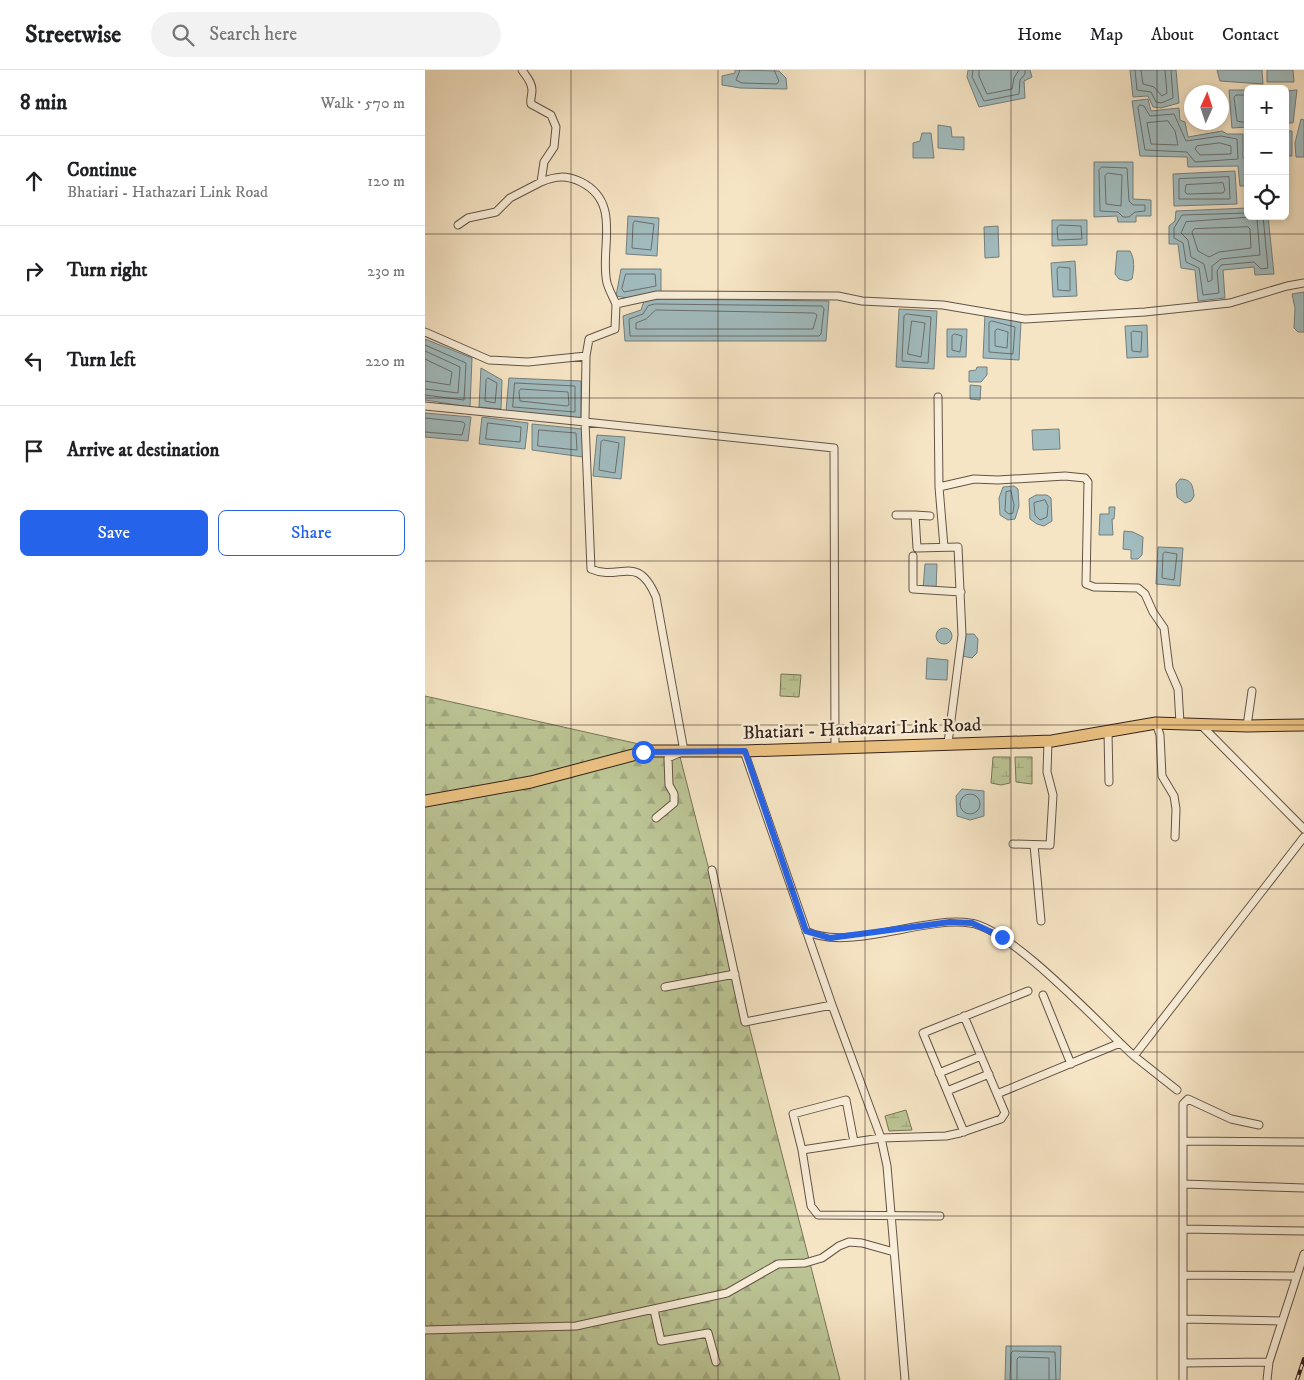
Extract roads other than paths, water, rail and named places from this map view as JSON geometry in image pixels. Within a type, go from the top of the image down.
[{"type":"main road","name":"Bhatiari - Hathazari Link Road","points":[[425,801],[531,782],[643,752],[745,751],[1048,741],[1156,723],[1247,726],[1304,725]]},
{"type":"street","points":[[522,70],[529,79],[532,89],[531,104],[551,115],[556,127],[554,147],[544,162],[541,182]]},
{"type":"street","points":[[458,225],[468,218],[496,212],[510,198],[541,182],[559,176],[567,176],[593,188],[600,198],[607,222],[607,282],[616,304],[615,329],[589,339],[586,356],[585,422],[591,569],[596,571],[626,570],[639,573],[649,581],[656,596],[684,751],[668,758],[669,785],[674,794],[674,804],[656,818]]},
{"type":"street","points":[[616,304],[657,295],[838,296],[862,301],[943,305],[1025,319],[1145,312],[1231,303],[1287,286],[1304,283]]},
{"type":"street","points":[[425,332],[489,360],[528,362],[586,356]]},
{"type":"street","points":[[938,397],[939,487],[944,548]]},
{"type":"street","points":[[425,406],[834,448],[835,747]]},
{"type":"street","points":[[939,487],[974,479],[998,480],[1065,476],[1085,478],[1088,482],[1086,584],[1094,587],[1138,588],[1145,594],[1153,612],[1165,628],[1169,668],[1178,689],[1180,723]]},
{"type":"street","points":[[896,514],[930,516]]},
{"type":"street","points":[[915,515],[917,548],[958,547],[962,635],[949,743]]},
{"type":"street","points":[[913,556],[913,590],[961,592]]},
{"type":"street","points":[[1247,726],[1252,691]]},
{"type":"street","points":[[1156,723],[1160,735],[1162,776],[1174,796],[1176,809],[1175,837]]},
{"type":"street","points":[[1200,724],[1304,829]]},
{"type":"street","points":[[1108,732],[1109,782]]},
{"type":"street","points":[[1013,844],[1050,845],[1053,795],[1047,772],[1048,741]]},
{"type":"street","points":[[745,751],[832,1005],[881,1138],[887,1166],[905,1380]]},
{"type":"street","points":[[1134,1056],[1304,837]]},
{"type":"street","points":[[1035,845],[1041,921]]},
{"type":"street","points":[[712,870],[745,1022],[832,1005]]},
{"type":"street","points":[[806,931],[830,938],[950,922],[972,923],[1002,937],[1080,1003],[1134,1056],[1177,1090]]},
{"type":"street","points":[[665,987],[735,974]]},
{"type":"street","points":[[964,1132],[923,1033],[1028,991]]},
{"type":"street","points":[[1043,995],[1071,1064]]},
{"type":"street","points":[[803,1150],[881,1138],[946,1136],[964,1132],[1004,1116],[989,1074],[964,1016]]},
{"type":"street","points":[[997,1094],[1121,1044]]},
{"type":"street","points":[[939,1073],[981,1056]]},
{"type":"street","points":[[947,1091],[989,1074]]},
{"type":"street","points":[[1183,1380],[1183,1104],[1188,1099],[1231,1119],[1259,1125]]},
{"type":"street","points":[[854,1142],[846,1100],[793,1114],[803,1150],[811,1206],[818,1215],[939,1216]]},
{"type":"street","points":[[1183,1141],[1304,1142]]},
{"type":"street","points":[[1183,1184],[1304,1188]]},
{"type":"street","points":[[1183,1229],[1304,1231]]},
{"type":"street","points":[[425,1330],[576,1326],[727,1293],[778,1264],[814,1261],[849,1242],[862,1243],[895,1252]]},
{"type":"street","points":[[1267,1380],[1269,1362],[1304,1254]]},
{"type":"street","points":[[1183,1275],[1296,1276]]},
{"type":"street","points":[[654,1310],[661,1341],[708,1333],[716,1362]]},
{"type":"street","points":[[1183,1319],[1282,1321]]},
{"type":"street","points":[[1183,1363],[1269,1362]]},
{"type":"water","points":[[735,70],[779,71],[786,78],[787,89],[740,88],[722,85],[722,76],[735,73]]},
{"type":"water","points":[[968,70],[1030,70],[1032,77],[1024,81],[1025,98],[979,107],[967,77]]},
{"type":"water","points":[[1130,70],[1176,70],[1179,103],[1161,108],[1153,107],[1148,96],[1133,97]]},
{"type":"water","points":[[1217,70],[1262,70],[1263,84],[1220,81]]},
{"type":"water","points":[[1267,70],[1293,70],[1294,82],[1267,82]]},
{"type":"water","points":[[1229,90],[1244,90],[1244,127],[1232,128]]},
{"type":"water","points":[[1297,90],[1293,123],[1289,123],[1289,91]]},
{"type":"water","points":[[1148,99],[1151,111],[1179,108],[1180,120],[1184,122],[1184,130],[1187,130],[1188,137],[1222,131],[1227,134],[1243,134],[1244,186],[1240,186],[1238,166],[1188,167],[1187,157],[1140,156],[1132,101]]},
{"type":"water","points":[[1301,119],[1304,120],[1304,157],[1296,157],[1295,143]]},
{"type":"water","points":[[938,125],[951,127],[952,137],[964,137],[964,150],[938,148]]},
{"type":"water","points":[[1289,131],[1292,131],[1292,156],[1289,156]]},
{"type":"water","points":[[922,133],[931,133],[934,158],[913,158],[913,143],[920,141]]},
{"type":"water","points":[[1094,162],[1133,162],[1133,199],[1151,200],[1151,216],[1136,216],[1136,222],[1118,222],[1117,216],[1094,217]]},
{"type":"water","points":[[1235,171],[1237,204],[1174,206],[1173,174]]},
{"type":"water","points":[[1244,208],[1244,220],[1268,220],[1274,274],[1255,275],[1254,267],[1223,270],[1225,298],[1198,301],[1195,270],[1181,268],[1178,244],[1169,244],[1169,226],[1175,221],[1176,211]]},
{"type":"water","points":[[628,216],[659,218],[657,256],[626,254]]},
{"type":"water","points":[[1052,220],[1087,220],[1087,245],[1052,246]]},
{"type":"water","points":[[998,226],[999,257],[985,258],[984,227]]},
{"type":"water","points":[[1117,251],[1130,251],[1134,265],[1132,279],[1127,281],[1119,279],[1115,274]]},
{"type":"water","points":[[1075,261],[1077,296],[1053,297],[1051,263]]},
{"type":"water","points":[[621,269],[661,269],[661,292],[627,298],[616,296]]},
{"type":"water","points":[[1304,292],[1304,332],[1298,332],[1294,328],[1295,308],[1292,294]]},
{"type":"water","points":[[655,299],[829,301],[826,341],[625,341],[623,316],[641,310],[644,301]]},
{"type":"water","points":[[899,309],[937,311],[934,369],[896,367]]},
{"type":"water","points":[[985,314],[1021,322],[1019,360],[983,358]]},
{"type":"water","points":[[1147,325],[1148,357],[1127,358],[1125,326]]},
{"type":"water","points":[[947,329],[967,329],[966,357],[947,357]]},
{"type":"water","points":[[425,339],[472,358],[470,407],[425,400]]},
{"type":"water","points":[[977,367],[987,367],[987,375],[981,382],[969,382],[969,371],[976,370]]},
{"type":"water","points":[[481,368],[502,380],[501,409],[479,407]]},
{"type":"water","points":[[509,378],[581,381],[581,419],[506,411]]},
{"type":"water","points":[[970,385],[981,386],[980,400],[970,399]]},
{"type":"water","points":[[425,413],[471,417],[468,441],[425,437]]},
{"type":"water","points":[[482,417],[528,423],[525,449],[479,444]]},
{"type":"water","points":[[532,424],[583,429],[583,457],[532,450]]},
{"type":"water","points":[[1059,429],[1060,449],[1033,450],[1032,430]]},
{"type":"water","points":[[597,435],[625,437],[621,479],[593,476]]},
{"type":"water","points":[[1180,479],[1187,480],[1191,484],[1194,496],[1191,501],[1185,503],[1177,497],[1176,484]]},
{"type":"water","points":[[1014,486],[1018,489],[1019,506],[1015,519],[1008,520],[1000,515],[999,498],[1003,487]]},
{"type":"water","points":[[1036,495],[1047,495],[1051,498],[1052,521],[1044,526],[1030,519],[1029,499]]},
{"type":"water","points":[[1109,507],[1115,507],[1114,519],[1112,519],[1113,535],[1099,535],[1100,514],[1109,514]]},
{"type":"water","points":[[1124,531],[1133,532],[1143,537],[1142,555],[1138,559],[1131,559],[1131,550],[1123,549]]},
{"type":"water","points":[[1158,547],[1183,548],[1180,586],[1156,584]]},
{"type":"water","points":[[925,564],[937,564],[936,590],[923,589]]},
{"type":"water","points":[[944,628],[950,630],[952,636],[950,642],[944,644],[938,642],[936,636],[938,630]]},
{"type":"water","points":[[965,634],[974,634],[978,639],[977,653],[972,658],[962,656]]},
{"type":"water","points":[[927,658],[948,660],[947,680],[926,679]]},
{"type":"water","points":[[962,789],[984,791],[984,816],[970,820],[957,816],[956,796]]},
{"type":"water","points":[[1006,1346],[1061,1346],[1060,1380],[1005,1380]]},
{"type":"railway","points":[[1297,1380],[1304,1359]]}]
